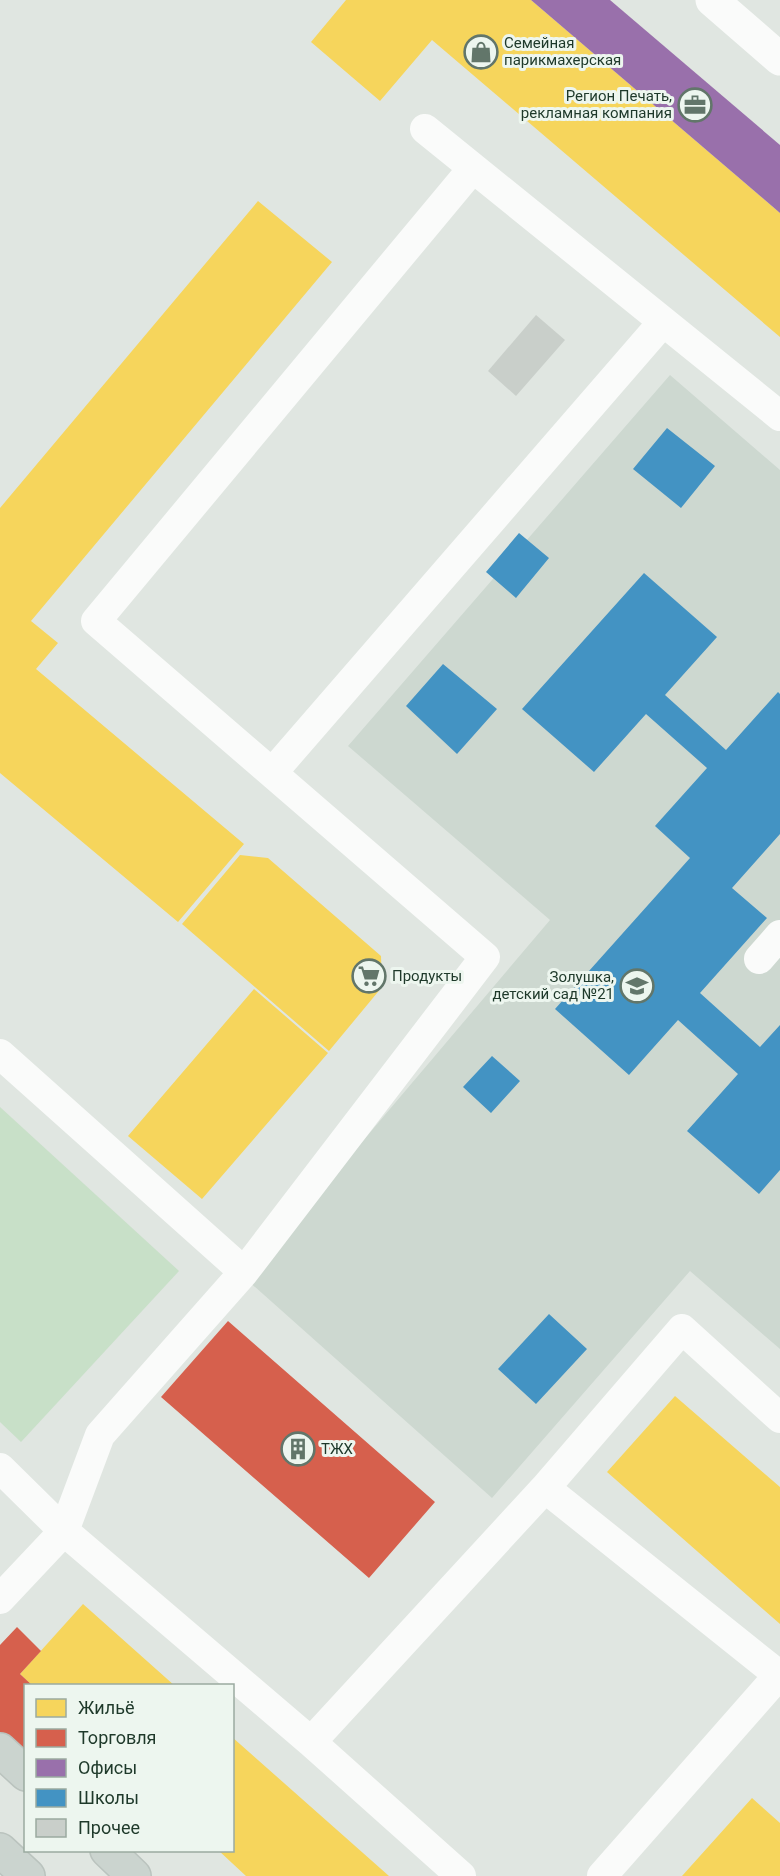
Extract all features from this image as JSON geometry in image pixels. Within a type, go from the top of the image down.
[{"type":"main road","points":[[0,1750],[24,1772]]},
{"type":"main road","points":[[0,1850],[28,1876]]},
{"type":"main road","points":[[108,1852],[134,1876]]},
{"type":"street","points":[[712,0],[780,59]]},
{"type":"lane","points":[[425,129],[780,416]]},
{"type":"lane","points":[[0,1599],[64,1531],[100,1435],[244,1272],[485,957],[96,621],[473,168]]},
{"type":"lane","points":[[272,773],[663,321]]},
{"type":"lane","points":[[759,959],[780,935]]},
{"type":"lane","points":[[0,1054],[244,1272]]},
{"type":"lane","points":[[311,1742],[545,1488],[682,1329],[780,1418]]},
{"type":"lane","points":[[0,1468],[64,1531],[311,1742],[461,1876]]},
{"type":"lane","points":[[545,1488],[779,1676],[602,1876]]},
{"type":"shaded area","name":"Золушка, детский сад №21","points":[[670,375],[780,470],[780,1349],[690,1271],[492,1498],[246,1279],[550,920],[348,746]]},
{"type":"green space","points":[[0,1107],[179,1271],[21,1442],[0,1422]]},
{"type":"building: Жильё","points":[[346,0],[531,0],[780,213],[780,337],[432,40],[380,101],[311,42]]},
{"type":"building: Жильё","points":[[258,201],[332,262],[31,621],[58,643],[36,669],[244,844],[178,922],[0,773],[0,508]]},
{"type":"building: Жильё","points":[[240,855],[268,858],[381,956],[382,987],[329,1051],[182,924]]},
{"type":"building: Жильё","points":[[254,989],[328,1053],[202,1199],[128,1136]]},
{"type":"building: Жильё","points":[[675,1396],[780,1487],[780,1624],[607,1472]]},
{"type":"building: Жильё","points":[[83,1604],[173,1684],[31,1684],[20,1674]]},
{"type":"building: Жильё","points":[[234,1739],[389,1876],[246,1876],[220,1852],[234,1852]]},
{"type":"building: Жильё","points":[[752,1798],[780,1823],[780,1876],[682,1876]]},
{"type":"building: Торговля","name":"ТЖХ","points":[[228,1321],[435,1502],[369,1578],[161,1397]]},
{"type":"building: Торговля","points":[[17,1627],[41,1651],[20,1674],[31,1684],[24,1684],[24,1754],[0,1732],[0,1645]]},
{"type":"building: Офисы","points":[[531,0],[610,0],[780,145],[780,213]]},
{"type":"building: Школы","points":[[667,428],[715,466],[681,508],[633,469]]},
{"type":"building: Школы","points":[[519,533],[549,558],[516,598],[486,572]]},
{"type":"building: Школы","points":[[644,573],[717,637],[665,695],[726,750],[778,692],[780,694],[780,834],[732,888],[767,918],[700,993],[760,1047],[780,1025],[780,1170],[759,1194],[687,1131],[738,1074],[678,1020],[629,1075],[555,1009],[690,858],[655,826],[707,768],[646,714],[594,772],[522,709]]},
{"type":"building: Школы","points":[[443,664],[497,709],[457,754],[406,706]]},
{"type":"building: Школы","points":[[492,1056],[520,1081],[491,1113],[463,1087]]},
{"type":"building: Школы","points":[[549,1314],[587,1349],[536,1404],[498,1369]]},
{"type":"building: Прочее","points":[[536,315],[565,340],[516,396],[488,371]]},
{"type":"place","name":"Семейная парикмахерская","points":[[481,52]]},
{"type":"place","name":"Регион Печать, рекламная компания","points":[[695,105]]},
{"type":"place","name":"Продукты","points":[[369,976]]},
{"type":"place","name":"Золушка, детский сад №21","points":[[637,986]]},
{"type":"place","name":"ТЖХ","points":[[298,1449]]}]
